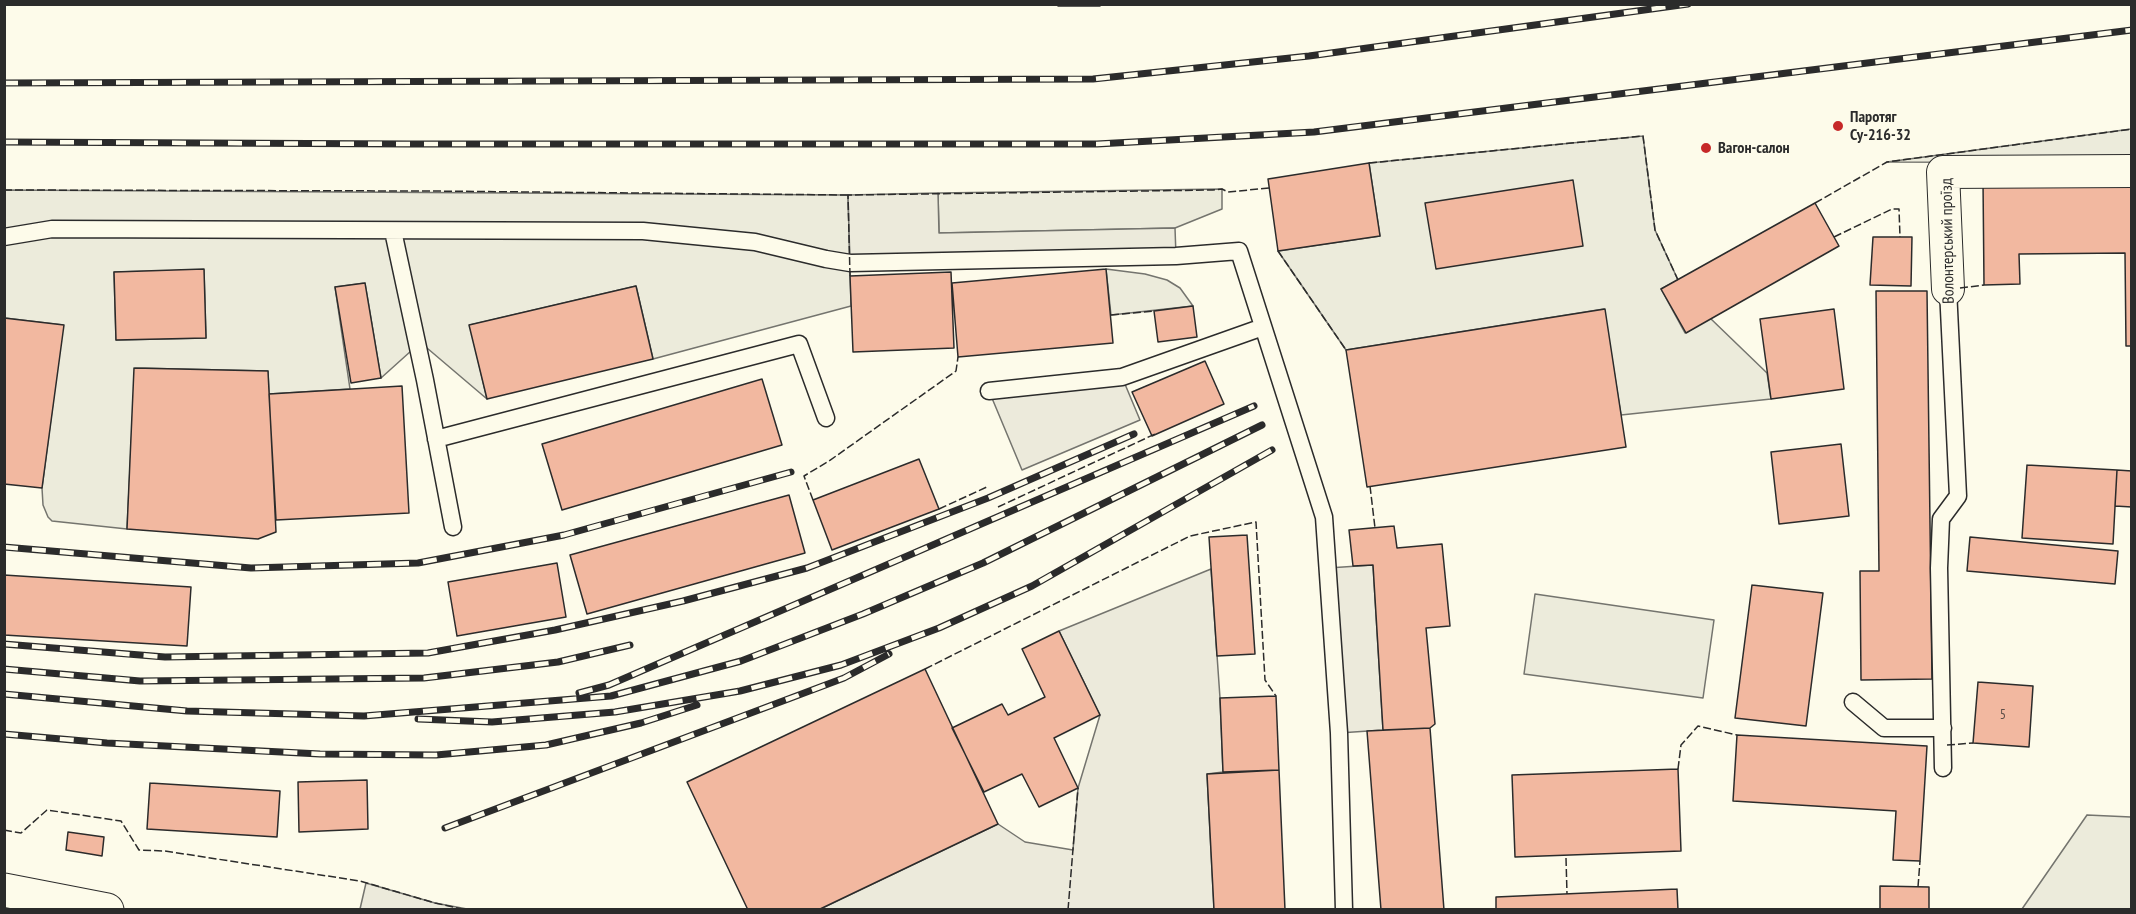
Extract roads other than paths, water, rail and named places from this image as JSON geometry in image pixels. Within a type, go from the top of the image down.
[{"type":"main road","points":[[4,890],[107,909]]},
{"type":"street","name":"Волонтерський проїзд","points":[[1948,289],[1943,172],[2132,171]]},
{"type":"lane","points":[[4,237],[52,229],[643,231],[755,242],[850,263],[1176,256],[1239,251],[1324,517],[1339,732],[1344,909]]},
{"type":"lane","points":[[393,231],[453,527]]},
{"type":"lane","name":"Волонтерський проїзд","points":[[1943,728],[1939,568],[1941,519],[1958,496],[1948,289]]},
{"type":"lane","points":[[989,391],[1122,377],[1263,327]]},
{"type":"lane","points":[[436,439],[799,344],[826,418]]},
{"type":"lane","points":[[1853,702],[1884,728],[1943,728],[1943,768]]},
{"type":"railway","points":[[4,83],[1093,79],[1309,56],[1688,4]]},
{"type":"railway","points":[[4,142],[1097,144],[1314,132],[2132,30]]},
{"type":"railway","points":[[579,693],[609,685],[1254,406]]},
{"type":"railway","points":[[4,694],[187,711],[364,716],[611,696],[741,661],[863,614],[983,563],[1262,425]]},
{"type":"railway","points":[[4,644],[165,657],[428,653],[555,630],[683,601],[807,568],[988,498],[1134,434]]},
{"type":"railway","points":[[418,719],[492,722],[615,712],[740,691],[841,665],[939,628],[1032,586],[1272,450]]},
{"type":"railway","points":[[4,547],[251,568],[418,563],[564,535],[791,472]]},
{"type":"railway","points":[[4,669],[140,681],[424,678],[558,662],[630,645]]},
{"type":"railway","points":[[445,828],[844,678],[889,654]]},
{"type":"railway","points":[[4,734],[107,743],[320,754],[436,755],[546,745],[641,723],[697,705]]},
{"type":"place","name":"Паротяг Су-216-32","points":[[1838,126]]},
{"type":"place","name":"Вагон-салон","points":[[1706,148]]}]
